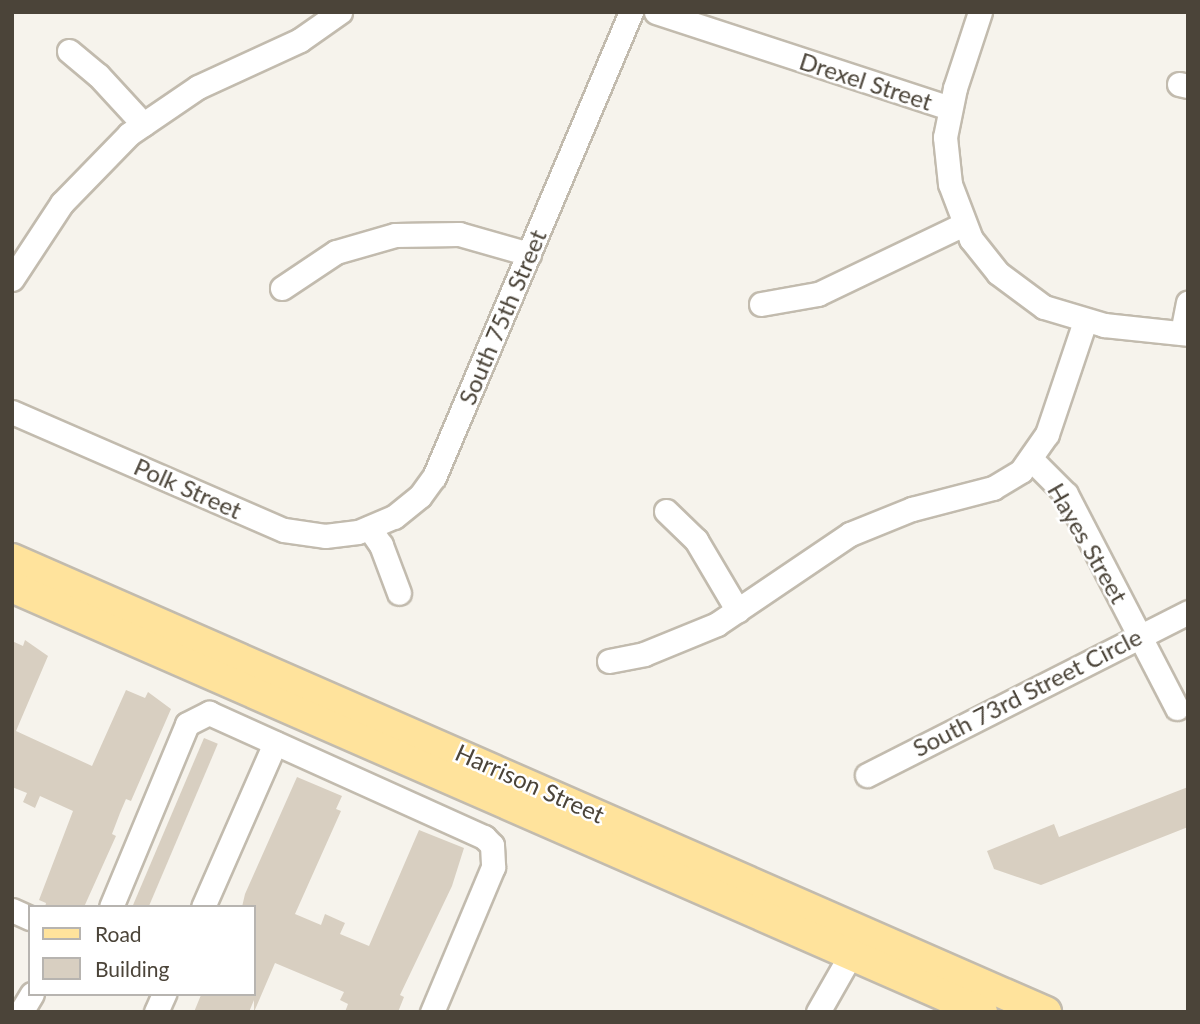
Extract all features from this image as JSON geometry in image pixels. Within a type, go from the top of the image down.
[{"type":"main road","name":"Harrison Street","points":[[12,559],[858,942],[982,1012]]},
{"type":"main road","name":"Harrison Street","points":[[12,587],[858,942],[1046,1012]]},
{"type":"street","points":[[12,279],[62,203],[143,124],[198,87],[300,40],[340,12]]},
{"type":"street","name":"South 75th Street","points":[[369,528],[406,509],[434,477],[631,12]]},
{"type":"street","name":"Drexel Street","points":[[656,12],[950,108],[947,168],[964,224],[978,249],[1012,286],[1044,307],[1085,321],[1185,334]]},
{"type":"street","points":[[950,108],[980,12]]},
{"type":"street","points":[[69,51],[98,75],[143,124]]},
{"type":"street","points":[[761,304],[818,294],[964,224]]},
{"type":"street","points":[[282,288],[336,252],[395,235],[459,234],[529,254]]},
{"type":"street","points":[[1185,334],[1188,303]]},
{"type":"street","points":[[609,661],[677,642],[738,611],[850,534],[912,509],[993,488],[1021,471],[1047,434],[1085,321]]},
{"type":"street","name":"Polk Street","points":[[12,412],[284,530],[324,536],[369,528]]},
{"type":"street","name":"Hayes Street","points":[[1031,459],[1066,494],[1177,708]]},
{"type":"street","points":[[666,511],[696,540],[738,611]]},
{"type":"street","points":[[369,528],[381,545],[399,593]]},
{"type":"street","name":"South 73rd Street Circle","points":[[867,775],[1140,634],[1188,612]]},
{"type":"street","points":[[112,905],[187,724],[209,713],[484,836],[492,845],[492,867],[432,1012]]},
{"type":"street","points":[[203,905],[275,743]]},
{"type":"street","points":[[12,910],[28,917]]},
{"type":"street","points":[[818,1012],[858,942]]},
{"type":"street","points":[[12,1008],[19,1012],[31,996]]},
{"type":"street","points":[[156,1012],[163,996]]},
{"type":"building","points":[[25,640],[48,656],[16,731],[92,766],[126,690],[145,698],[148,692],[171,709],[131,801],[126,799],[112,834],[116,836],[85,905],[46,905],[39,900],[73,811],[40,796],[35,808],[23,802],[27,793],[12,787],[12,641],[23,646]]},
{"type":"building","points":[[204,738],[218,744],[149,905],[133,905]]},
{"type":"building","points":[[297,777],[342,796],[336,809],[341,811],[295,914],[321,925],[325,914],[345,923],[340,934],[369,946],[419,830],[464,848],[452,886],[400,995],[404,997],[398,1012],[345,1012],[348,1004],[340,1000],[344,992],[275,963],[254,1012],[254,1000],[249,1012],[194,1012],[201,996],[256,996],[256,905],[242,905]]},
{"type":"building","points":[[1188,787],[1188,827],[1041,885],[994,869],[987,851],[1054,824],[1059,837]]}]
